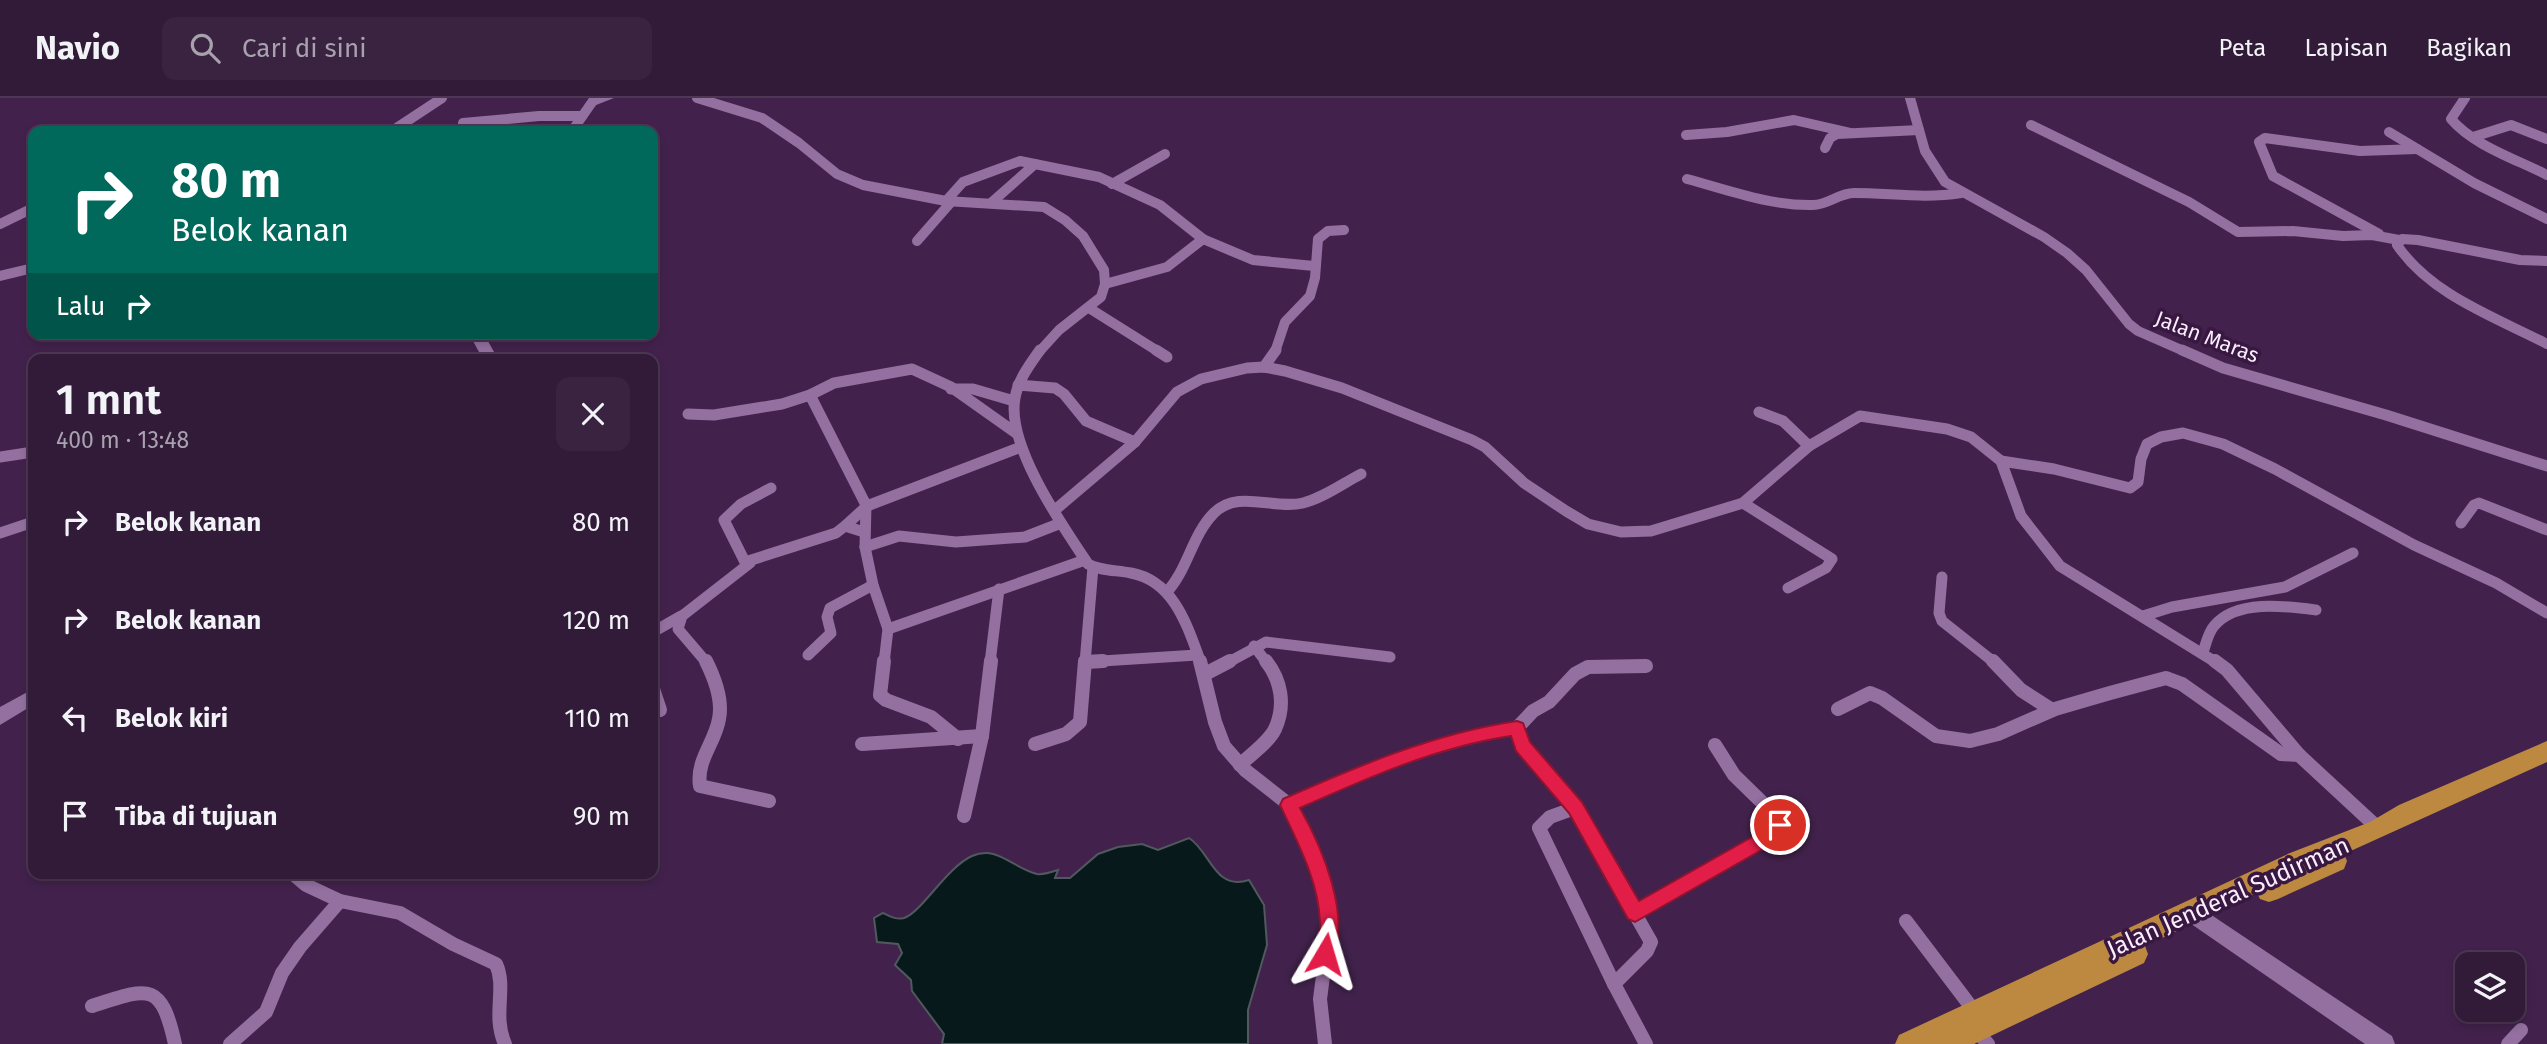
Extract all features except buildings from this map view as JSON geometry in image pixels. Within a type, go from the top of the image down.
[{"type":"highway","name":"Jalan Jenderal Sudirman","points":[[2353,846],[2408,812],[2547,751]]},
{"type":"highway","name":"Jalan Jenderal Sudirman","points":[[1945,1044],[1980,1029],[2011,1005],[2194,918],[2353,846],[2547,764]]},
{"type":"highway","name":"Jalan Jenderal Sudirman","points":[[1909,1044],[1980,1029]]},
{"type":"main road","points":[[576,126],[593,101]]},
{"type":"main road","points":[[2,713],[28,699]]},
{"type":"main road","points":[[2194,918],[2320,1007],[2384,1044]]},
{"type":"street","points":[[400,126],[442,98]]},
{"type":"street","points":[[593,101],[608,98]]},
{"type":"street","points":[[697,98],[739,108],[762,118],[799,143],[837,174],[863,185],[949,201],[1044,207],[1083,236],[1098,257],[1104,270],[1105,284],[1101,297],[1059,330],[1039,351],[1018,385],[1014,401],[1016,433],[1021,447],[1060,523],[1089,564],[1086,662],[1080,722],[1062,736],[1035,744]]},
{"type":"street","name":"Jalan Maras","points":[[1910,98],[1935,170],[1949,186],[2044,237],[2077,261],[2099,284],[2126,322],[2138,331],[2223,368],[2386,415],[2547,466]]},
{"type":"street","points":[[2465,98],[2451,119],[2453,124],[2547,175]]},
{"type":"street","points":[[463,122],[539,116],[582,117]]},
{"type":"street","points":[[1686,135],[1727,132],[1794,120],[1851,133]]},
{"type":"street","points":[[2031,125],[2189,202],[2238,232],[2294,231],[2418,240],[2520,260],[2547,261]]},
{"type":"street","points":[[2473,137],[2511,125],[2547,139]]},
{"type":"street","points":[[1825,148],[1833,136],[1919,130]]},
{"type":"street","points":[[2389,132],[2474,183],[2547,219]]},
{"type":"street","points":[[2386,237],[2273,176],[2259,142],[2265,138],[2313,146],[2396,152],[2417,149]]},
{"type":"street","points":[[1112,184],[1165,154]]},
{"type":"street","points":[[917,241],[963,182],[1013,162],[1093,175],[1160,205],[1203,239],[1253,260],[1314,266]]},
{"type":"street","points":[[991,203],[1035,164]]},
{"type":"street","points":[[1687,179],[1754,198],[1808,204],[1823,204],[1852,193],[1911,198],[1961,193]]},
{"type":"street","points":[[0,224],[28,210]]},
{"type":"street","points":[[1264,367],[1276,351],[1286,322],[1310,296],[1315,278],[1318,239],[1328,231],[1344,230]]},
{"type":"street","points":[[1105,284],[1167,267],[1203,239]]},
{"type":"street","points":[[2399,240],[2397,247],[2442,287],[2547,344]]},
{"type":"street","points":[[0,276],[28,268]]},
{"type":"street","points":[[1089,308],[1167,357]]},
{"type":"street","points":[[1055,510],[1135,442],[1177,392],[1187,386],[1231,372],[1264,367],[1342,388],[1472,440],[1485,447],[1524,483],[1588,524],[1621,533],[1651,531],[1711,516],[1744,503],[1809,446],[1854,418],[1865,416],[1947,429],[1971,437],[2001,461],[2130,488],[2138,482],[2141,460],[2147,444],[2171,434],[2200,436],[2275,469],[2414,545],[2496,583],[2547,613]]},
{"type":"street","points":[[688,414],[714,415],[782,404],[810,396],[834,383],[905,369],[921,371],[1016,433]]},
{"type":"street","points":[[1018,385],[1048,387],[1060,391],[1086,421],[1135,442]]},
{"type":"street","points":[[951,389],[973,388],[1014,401]]},
{"type":"street","points":[[810,396],[866,506],[865,547],[873,585],[888,629],[880,692],[882,698],[931,718],[958,738]]},
{"type":"street","points":[[1759,412],[1783,421],[1809,446]]},
{"type":"street","points":[[658,629],[682,616],[750,563],[784,548],[836,533],[866,506],[1021,447]]},
{"type":"street","points":[[0,457],[28,453]]},
{"type":"street","points":[[2001,461],[2021,516],[2050,556],[2069,572],[2203,652],[2242,685],[2300,755],[2379,829]]},
{"type":"street","points":[[1167,592],[1182,576],[1208,522],[1223,506],[1240,501],[1302,503],[1361,474]]},
{"type":"street","points":[[750,563],[743,560],[724,520],[741,504],[771,488]]},
{"type":"street","points":[[1744,503],[1832,559],[1826,568],[1788,588]]},
{"type":"street","points":[[2461,523],[2474,505],[2479,503],[2547,530]]},
{"type":"street","points":[[865,547],[899,536],[956,542],[1025,537],[1060,523]]},
{"type":"street","points":[[0,533],[28,524]]},
{"type":"street","points":[[845,526],[864,532]]},
{"type":"street","points":[[2143,616],[2172,607],[2285,587],[2353,553]]},
{"type":"street","points":[[888,629],[999,589],[1089,564],[1154,580],[1167,592],[1205,674],[1223,746],[1240,765],[1289,805],[1312,854],[1330,924],[1320,987],[1320,1023],[1325,1044]]},
{"type":"street","points":[[1942,577],[1939,613],[1942,621],[1997,664],[2021,690],[2052,710]]},
{"type":"street","points":[[808,655],[831,633],[827,617],[830,608],[873,585]]},
{"type":"street","points":[[964,816],[982,736],[999,589]]},
{"type":"street","points":[[2203,652],[2214,625],[2228,616],[2268,606],[2316,610]]},
{"type":"street","points":[[682,616],[678,629],[683,640],[705,660],[720,709],[717,724],[698,771],[700,786],[769,801]]},
{"type":"street","points":[[1205,674],[1266,642],[1390,657]]},
{"type":"street","points":[[1240,765],[1275,730],[1281,697],[1278,677],[1254,646]]},
{"type":"street","points":[[1086,662],[1197,654]]},
{"type":"street","points":[[1289,805],[1372,768],[1485,733],[1517,728],[1533,711],[1549,702],[1575,674],[1588,667],[1646,666]]},
{"type":"street","points":[[1838,709],[1870,693],[1882,698],[1936,736],[1973,739],[2007,733],[2052,710],[2166,678],[2182,684],[2281,754],[2300,755]]},
{"type":"street","points":[[658,704],[660,710]]},
{"type":"street","points":[[1517,728],[1523,746],[1575,808],[1651,942],[1647,951],[1614,984]]},
{"type":"street","points":[[862,744],[982,736]]},
{"type":"street","points":[[1635,913],[1773,835],[1780,825],[1774,814],[1734,775],[1715,745]]},
{"type":"street","points":[[1575,808],[1550,817],[1539,828],[1646,1044]]},
{"type":"street","points":[[299,879],[340,901],[400,913],[453,944],[496,964],[502,978],[496,1019],[505,1044]]},
{"type":"street","points":[[230,1044],[266,1012],[282,973],[300,947],[340,901]]},
{"type":"street","points":[[1906,920],[1980,1029]]},
{"type":"street","points":[[92,1006],[142,991],[156,994],[161,998],[180,1043]]},
{"type":"street","points":[[2508,1044],[2521,1030]]},
{"type":"shaded area","points":[[1189,838],[1220,875],[1237,882],[1249,880],[1264,905],[1267,945],[1248,1010],[1248,1044],[942,1044],[944,1034],[912,991],[911,980],[895,965],[902,953],[898,944],[877,942],[874,918],[883,913],[898,918],[911,914],[953,870],[972,856],[981,853],[997,855],[1037,874],[1058,870],[1055,878],[1070,878],[1098,854],[1118,847],[1142,844],[1158,850]]},
{"type":"route","points":[[1325,954],[1330,924],[1321,883],[1303,830],[1289,805],[1372,768],[1485,733],[1517,728],[1523,746],[1575,808],[1635,913],[1773,835],[1780,825]]}]
